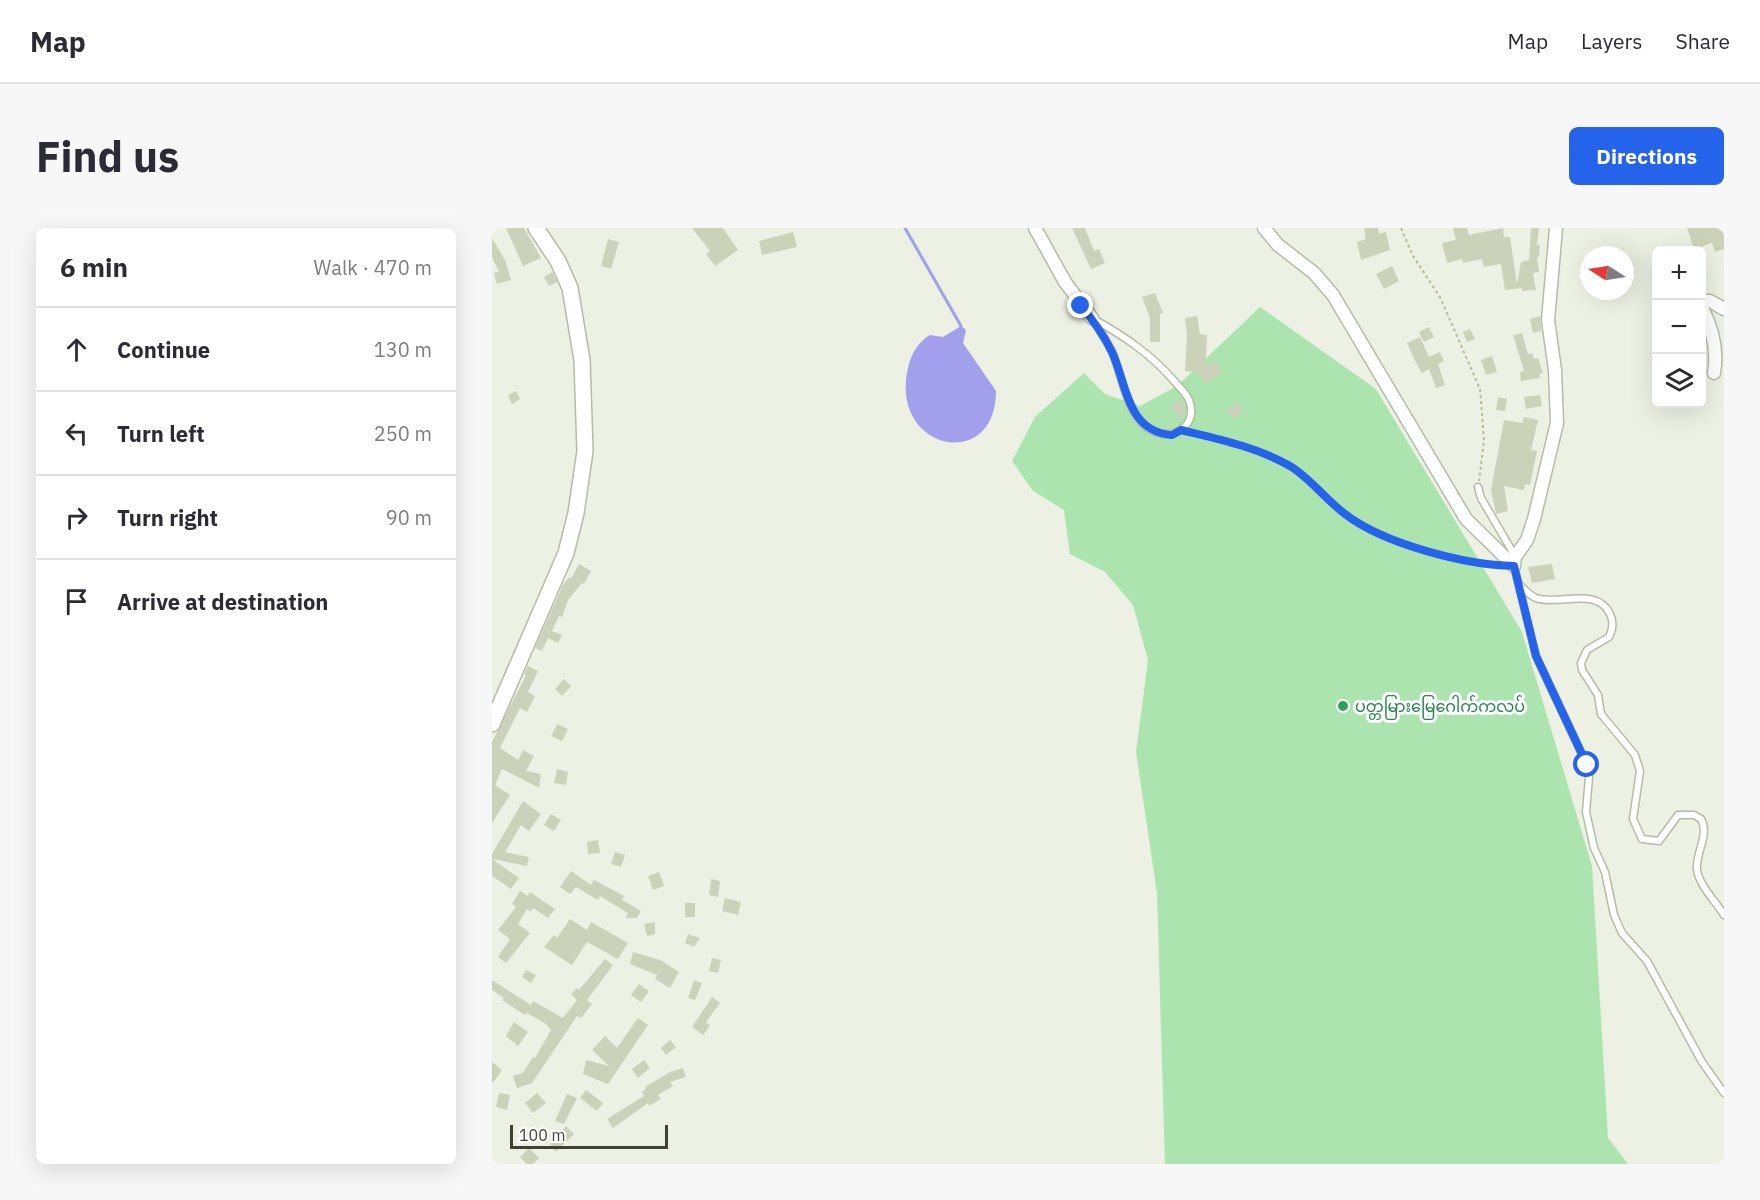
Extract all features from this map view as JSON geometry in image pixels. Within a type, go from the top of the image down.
[{"type":"street","points":[[492,724],[566,552],[576,513],[585,451],[582,360],[570,288],[558,261],[536,228]]},
{"type":"street","points":[[1035,228],[1065,282],[1092,318]]},
{"type":"street","points":[[1264,228],[1278,245],[1314,273],[1333,296],[1466,519],[1489,545],[1514,561],[1527,540],[1534,519],[1557,423],[1555,370],[1548,320],[1556,228]]},
{"type":"street","points":[[1706,301],[1724,309]]},
{"type":"street","points":[[1706,318],[1713,333],[1717,357],[1714,373]]},
{"type":"lane","points":[[1092,318],[1128,339],[1156,360],[1188,397],[1191,412],[1181,430],[1172,435],[1161,435],[1141,423],[1127,397],[1112,352],[1092,318]]},
{"type":"lane","points":[[1478,487],[1481,498],[1514,561],[1517,582],[1536,656],[1587,765],[1589,777],[1586,812],[1594,848],[1605,872],[1618,924],[1622,933],[1647,961],[1702,1062],[1724,1093]]},
{"type":"lane","points":[[1517,582],[1528,593],[1538,598],[1578,598],[1600,603],[1609,611],[1613,620],[1610,637],[1587,650],[1581,663],[1598,695],[1601,714],[1635,755],[1640,771],[1634,806],[1637,831],[1642,839],[1659,842],[1678,815],[1694,815],[1701,819],[1704,833],[1696,857],[1698,874],[1724,915]]},
{"type":"path","points":[[1401,228],[1413,256],[1440,297],[1480,389],[1484,440],[1478,487]]},
{"type":"path","points":[[1181,430],[1246,446],[1291,466],[1345,514],[1375,533],[1470,562],[1514,561]]},
{"type":"green space","name":"ပတ္တမြားမြေဂေါက်ကလပ်","points":[[1260,307],[1376,389],[1522,632],[1592,866],[1608,1138],[1628,1164],[1165,1164],[1157,893],[1136,752],[1148,660],[1133,605],[1105,572],[1070,554],[1064,510],[1033,491],[1012,461],[1035,417],[1084,373],[1105,394],[1140,406],[1177,386]]},
{"type":"shaded area","points":[[961,326],[966,330],[963,343],[996,391],[991,417],[980,434],[963,442],[945,441],[927,433],[914,418],[906,396],[908,368],[911,358],[922,341],[930,335],[943,337]]},
{"type":"building","points":[[506,228],[524,228],[541,258],[523,266]]},
{"type":"building","points":[[692,228],[723,228],[738,250],[715,266],[706,254],[710,251]]},
{"type":"building","points":[[1072,228],[1085,228],[1094,251],[1099,249],[1105,263],[1091,269]]},
{"type":"building","points":[[1364,228],[1378,228],[1379,234],[1386,232],[1390,250],[1361,260],[1357,242],[1366,239]]},
{"type":"building","points":[[1453,228],[1467,228],[1469,235],[1503,228],[1504,237],[1510,237],[1517,284],[1521,262],[1529,260],[1531,228],[1539,228],[1537,245],[1540,245],[1539,257],[1537,257],[1539,272],[1533,273],[1536,290],[1522,291],[1522,288],[1505,290],[1501,264],[1484,267],[1482,259],[1463,263],[1462,259],[1447,263],[1442,243],[1456,240]]},
{"type":"building","points":[[1687,228],[1724,228],[1724,249],[1715,252],[1712,243],[1693,246]]},
{"type":"building","points":[[793,232],[797,247],[762,255],[759,241]]},
{"type":"building","points":[[492,238],[505,260],[511,280],[497,284],[494,273],[499,272],[492,257]]},
{"type":"building","points":[[608,239],[619,242],[611,269],[601,266]]},
{"type":"building","points":[[1392,266],[1399,281],[1384,289],[1376,274]]},
{"type":"building","points":[[552,272],[557,282],[549,286],[544,277]]},
{"type":"building","points":[[1155,293],[1163,313],[1160,314],[1160,342],[1150,342],[1150,318],[1142,297]]},
{"type":"building","points":[[1197,316],[1200,334],[1207,335],[1206,366],[1215,361],[1222,372],[1205,384],[1198,372],[1185,371],[1187,336],[1185,318]]},
{"type":"building","points":[[1540,316],[1541,331],[1533,333],[1530,319]]},
{"type":"building","points":[[1429,327],[1434,337],[1424,342],[1419,332]]},
{"type":"building","points":[[1470,329],[1475,339],[1467,342],[1463,332]]},
{"type":"building","points":[[1522,333],[1528,354],[1532,353],[1534,359],[1538,358],[1543,373],[1539,374],[1540,378],[1521,381],[1520,372],[1524,371],[1513,335]]},
{"type":"building","points":[[1420,337],[1429,357],[1440,352],[1444,361],[1438,364],[1445,385],[1436,388],[1429,369],[1422,373],[1415,361],[1407,343]]},
{"type":"building","points":[[1492,356],[1497,372],[1486,375],[1481,360]]},
{"type":"building","points":[[516,391],[520,399],[512,404],[508,395]]},
{"type":"building","points":[[1540,395],[1542,406],[1526,409],[1524,397]]},
{"type":"building","points":[[1498,397],[1507,399],[1505,411],[1496,410]]},
{"type":"building","points":[[1180,399],[1186,411],[1180,419],[1170,407]]},
{"type":"building","points":[[1235,402],[1243,410],[1234,419],[1226,412]]},
{"type":"building","points":[[1524,417],[1538,420],[1531,450],[1537,451],[1530,485],[1525,484],[1524,490],[1504,486],[1508,511],[1496,514],[1491,490],[1504,420],[1522,423]]},
{"type":"building","points":[[579,564],[591,571],[584,584],[582,583],[568,600],[562,617],[559,616],[552,631],[562,635],[558,643],[548,638],[542,651],[535,648],[563,585],[569,577],[571,579]]},
{"type":"building","points":[[1552,564],[1555,579],[1532,583],[1528,567]]},
{"type":"building","points":[[528,666],[538,671],[528,692],[535,696],[527,712],[520,708],[500,748],[518,760],[523,750],[534,756],[526,771],[541,774],[539,788],[502,769],[495,785],[510,795],[492,823],[492,742],[526,675],[524,674]]},
{"type":"building","points":[[564,679],[571,686],[562,696],[555,689]]},
{"type":"building","points":[[557,724],[568,729],[562,741],[551,736]]},
{"type":"building","points":[[557,769],[568,772],[566,785],[554,783]]},
{"type":"building","points":[[523,801],[541,814],[529,831],[521,825],[505,852],[529,857],[527,866],[492,859],[492,854]]},
{"type":"building","points":[[551,814],[561,820],[554,831],[544,825]]},
{"type":"building","points":[[598,840],[600,853],[588,854],[587,842]]},
{"type":"building","points":[[615,852],[625,855],[621,867],[611,864]]},
{"type":"building","points":[[492,859],[519,878],[511,889],[492,876]]},
{"type":"building","points":[[571,871],[591,885],[594,880],[624,896],[622,900],[641,911],[637,918],[626,918],[628,913],[600,896],[598,900],[576,887],[570,894],[560,887]]},
{"type":"building","points":[[659,872],[664,886],[653,890],[648,876]]},
{"type":"building","points":[[711,879],[720,881],[718,897],[709,895]]},
{"type":"building","points":[[520,891],[528,896],[530,892],[555,909],[548,918],[533,908],[531,912],[527,909],[518,924],[530,933],[506,963],[498,957],[510,939],[498,930],[516,907],[512,904]]},
{"type":"building","points":[[725,898],[741,902],[738,915],[722,911]]},
{"type":"building","points":[[685,903],[695,903],[695,917],[685,917]]},
{"type":"building","points":[[570,919],[587,930],[591,922],[628,943],[618,959],[587,942],[572,965],[544,947],[554,935],[557,938]]},
{"type":"building","points":[[655,922],[655,934],[647,936],[644,924]]},
{"type":"building","points":[[688,934],[700,938],[694,947],[685,943]]},
{"type":"building","points":[[633,952],[660,960],[679,972],[670,988],[655,979],[657,975],[630,964]]},
{"type":"building","points":[[712,958],[721,960],[718,973],[709,971]]},
{"type":"building","points":[[605,959],[613,965],[587,1000],[592,1004],[581,1018],[577,1016],[532,1083],[517,1088],[513,1076],[523,1073],[533,1057],[535,1058],[551,1030],[546,1024],[527,1013],[525,1015],[502,1000],[504,998],[492,990],[492,980],[531,1005],[533,1001],[563,1018],[577,1000],[571,994],[577,988],[579,990]]},
{"type":"building","points":[[526,970],[536,975],[531,983],[522,977]]},
{"type":"building","points":[[694,980],[702,983],[695,1000],[688,998]]},
{"type":"building","points":[[639,984],[649,991],[641,1002],[631,995]]},
{"type":"building","points":[[712,997],[720,1003],[706,1022],[710,1026],[703,1035],[692,1027]]},
{"type":"building","points":[[638,1018],[648,1025],[608,1084],[583,1074],[586,1060],[609,1066],[592,1050],[605,1036],[617,1048]]},
{"type":"building","points":[[514,1022],[528,1032],[518,1046],[506,1036]]},
{"type":"building","points":[[670,1040],[676,1047],[666,1055],[661,1048]]},
{"type":"building","points":[[644,1060],[650,1068],[638,1078],[632,1069]]},
{"type":"building","points":[[492,1062],[502,1070],[492,1084]]},
{"type":"building","points":[[683,1068],[686,1077],[670,1082],[673,1086],[658,1095],[661,1099],[649,1106],[648,1103],[613,1128],[607,1119],[644,1096],[642,1092],[646,1089],[645,1087],[670,1072]]},
{"type":"building","points":[[586,1090],[603,1103],[597,1111],[580,1098]]},
{"type":"building","points":[[499,1093],[510,1095],[507,1110],[496,1107]]},
{"type":"building","points":[[537,1093],[546,1103],[533,1113],[525,1103]]},
{"type":"building","points":[[567,1094],[577,1098],[564,1124],[555,1121]]},
{"type":"building","points":[[566,1126],[574,1134],[556,1152],[550,1144]]},
{"type":"building","points":[[529,1148],[539,1158],[533,1164],[527,1164],[520,1157]]},
{"type":"waterway","points":[[905,228],[961,326]]},
{"type":"place","name":"ပတ္တမြားမြေဂေါက်ကလပ်","points":[[1343,706]]},
{"type":"route","points":[[1081,306],[1092,318],[1112,352],[1134,413],[1150,431],[1161,435],[1172,435],[1181,430],[1246,446],[1291,466],[1345,514],[1375,533],[1470,562],[1491,566],[1514,566],[1536,656],[1587,765]]}]
